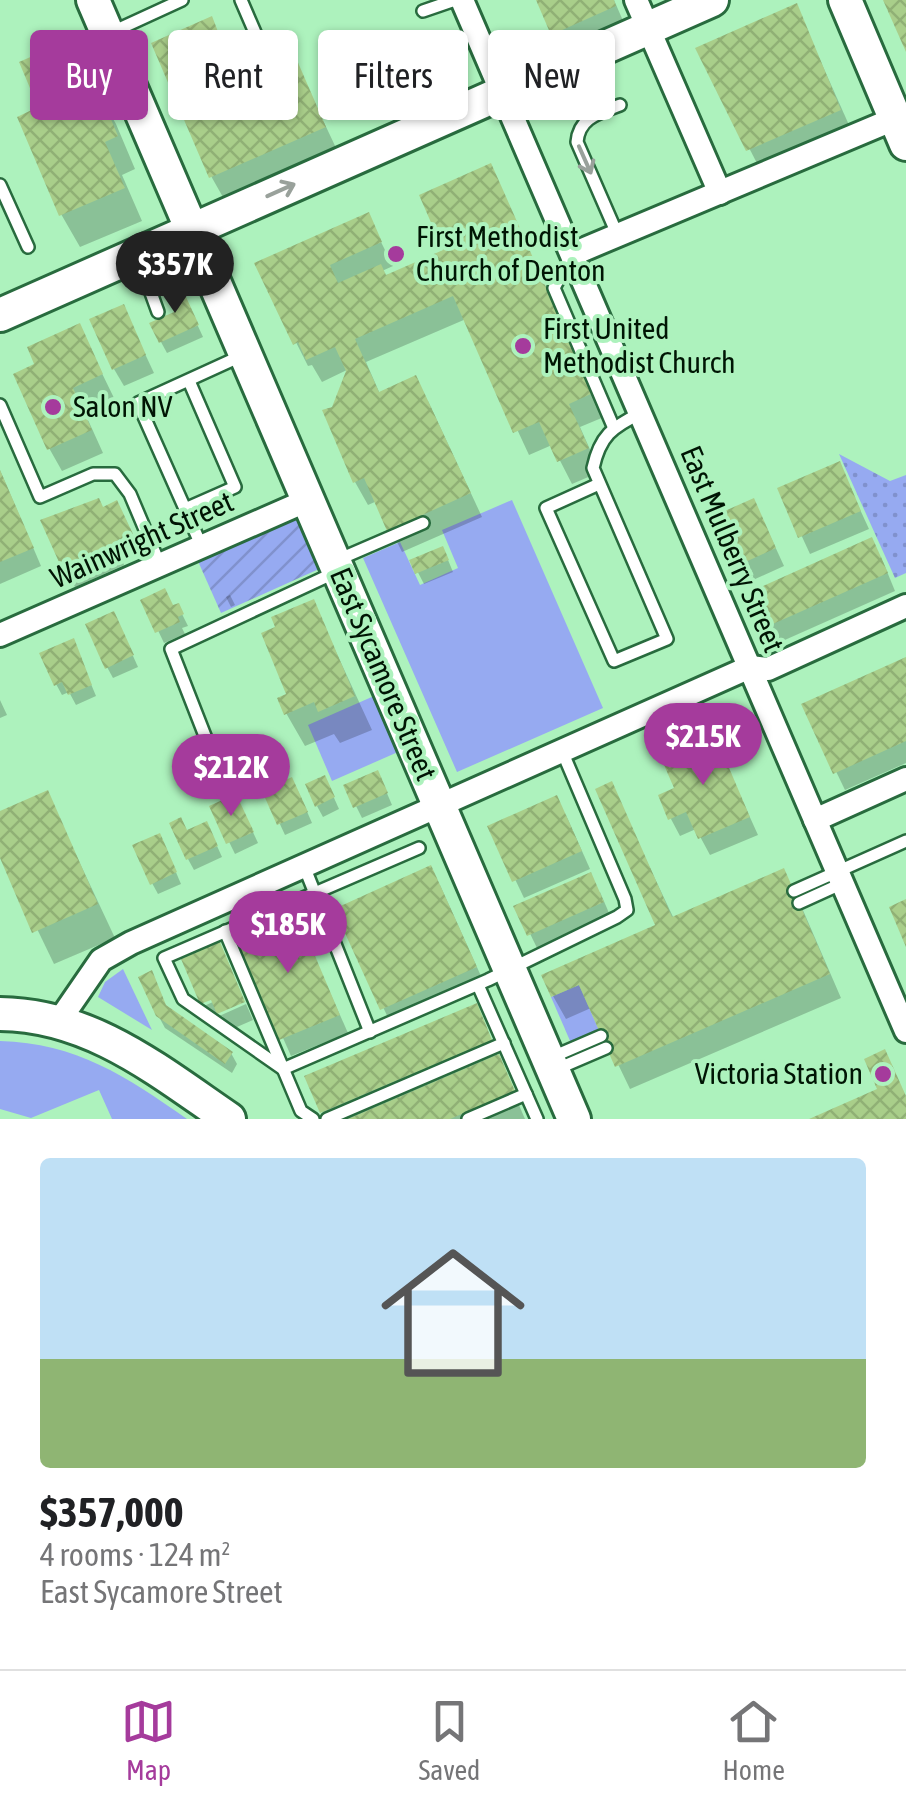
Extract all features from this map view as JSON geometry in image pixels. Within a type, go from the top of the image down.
[{"type":"street","name":"East Sycamore Street","points":[[94,0],[106,30]]},
{"type":"street","name":"East Mulberry Street","points":[[459,0],[488,61]]},
{"type":"street","points":[[613,30],[642,14],[712,0]]},
{"type":"street","points":[[572,254],[902,126],[846,0]]},
{"type":"street","points":[[642,14],[720,194]]},
{"type":"street","points":[[0,315],[488,97]]},
{"type":"street","name":"East Sycamore Street","points":[[145,120],[574,1119]]},
{"type":"street","name":"East Mulberry Street","points":[[514,120],[906,1030]]},
{"type":"street","name":"Wainwright Street","points":[[0,634],[308,500]]},
{"type":"street","points":[[59,1020],[101,960],[750,668],[768,668],[906,606]]},
{"type":"street","points":[[815,820],[906,780]]},
{"type":"street","points":[[0,1014],[59,1020],[116,1042],[229,1119]]},
{"type":"lane","points":[[117,30],[182,0]]},
{"type":"lane","points":[[241,0],[254,30]]},
{"type":"lane","points":[[423,11],[459,0]]},
{"type":"lane","points":[[618,236],[578,142],[578,129],[587,119],[620,104]]},
{"type":"lane","points":[[0,185],[28,247]]},
{"type":"lane","points":[[572,254],[554,288],[614,426]]},
{"type":"lane","points":[[135,255],[158,312]]},
{"type":"lane","points":[[150,290],[208,266]]},
{"type":"lane","points":[[202,547],[138,403],[245,354]]},
{"type":"lane","points":[[185,510],[235,487],[189,381]]},
{"type":"lane","points":[[0,405],[40,497],[93,474],[115,474],[130,494],[160,565]]},
{"type":"lane","points":[[600,484],[546,508],[614,661],[667,639],[600,484],[592,468],[599,442],[614,426],[641,413]]},
{"type":"lane","points":[[207,741],[171,649],[423,524]]},
{"type":"lane","points":[[284,1069],[478,985],[627,910],[562,751]]},
{"type":"lane","points":[[796,897],[906,841]]},
{"type":"lane","points":[[284,1069],[183,999],[164,958],[419,848]]},
{"type":"lane","points":[[304,866],[370,1032]]},
{"type":"lane","points":[[225,932],[301,1111],[313,1119]]},
{"type":"lane","points":[[478,985],[537,1119]]},
{"type":"lane","points":[[550,1065],[604,1042]]},
{"type":"lane","points":[[327,1119],[504,1043]]},
{"type":"lane","points":[[468,1119],[526,1094]]},
{"type":"shaded area","points":[[839,454],[890,481],[906,475],[906,573],[895,578]]},
{"type":"shaded area","points":[[512,500],[603,708],[457,772],[363,558],[400,542],[420,585],[458,568],[442,530]]},
{"type":"shaded area","points":[[296,516],[319,569],[221,613],[197,559]]},
{"type":"shaded area","points":[[374,696],[398,752],[332,781],[308,725]]},
{"type":"shaded area","points":[[123,969],[152,1030],[98,997],[105,982]]},
{"type":"shaded area","points":[[579,985],[599,1030],[571,1043],[551,997]]},
{"type":"shaded area","points":[[0,1041],[76,1055],[121,1076],[187,1119],[112,1119],[99,1090],[31,1118],[0,1109]]},
{"type":"building","points":[[536,0],[614,0],[616,6],[562,30],[549,30]]},
{"type":"building","points":[[883,0],[906,0],[906,52]]},
{"type":"building","points":[[797,3],[841,110],[746,151],[695,48]]},
{"type":"building","points":[[212,16],[217,30],[180,30]]},
{"type":"building","points":[[168,35],[168,83],[151,43]]},
{"type":"building","points":[[30,57],[30,88],[19,62]]},
{"type":"building","points":[[298,63],[318,109],[318,120],[323,120],[326,127],[209,178],[184,120],[298,120]]},
{"type":"building","points":[[30,111],[30,120],[111,120],[118,136],[105,142],[125,188],[59,216],[17,117]]},
{"type":"building","name":"First United Methodist Church","points":[[491,163],[593,393],[569,404],[589,448],[557,462],[539,422],[513,433],[453,296],[355,339],[379,392],[416,375],[471,493],[387,531],[364,478],[353,483],[322,410],[332,407],[346,371],[335,347],[306,360],[298,342],[293,345],[254,263],[369,212],[382,242],[330,265],[338,283],[381,264],[386,275],[443,250],[419,195]]},
{"type":"building","points":[[180,284],[199,325],[159,343],[149,323],[174,312],[164,291]]},
{"type":"building","points":[[124,304],[146,355],[112,370],[89,319]]},
{"type":"building","points":[[80,323],[103,374],[73,388],[92,430],[47,450],[13,374],[34,364],[27,347]]},
{"type":"building","points":[[840,461],[861,511],[798,538],[777,488]]},
{"type":"building","points":[[0,470],[34,548],[0,562]]},
{"type":"building","points":[[99,498],[103,507],[117,500],[133,534],[114,542],[116,547],[63,571],[40,520]]},
{"type":"building","points":[[754,498],[776,548],[741,564],[718,514]]},
{"type":"building","points":[[872,537],[888,573],[766,627],[750,592]]},
{"type":"building","points":[[443,546],[449,560],[415,574],[409,560]]},
{"type":"building","points":[[165,588],[173,605],[179,603],[184,614],[178,617],[180,622],[155,633],[140,600]]},
{"type":"building","points":[[314,599],[355,696],[318,712],[314,702],[284,715],[277,698],[286,694],[261,633],[275,627],[271,617]]},
{"type":"building","points":[[114,611],[134,655],[105,669],[85,624]]},
{"type":"building","points":[[74,638],[92,685],[68,695],[62,682],[54,686],[39,653]]},
{"type":"building","points":[[906,657],[906,741],[833,774],[801,704]]},
{"type":"building","points":[[715,735],[750,817],[698,839],[686,812],[668,820],[658,795],[674,788],[661,758]]},
{"type":"building","points":[[378,770],[388,793],[353,808],[343,785]]},
{"type":"building","points":[[325,775],[335,797],[315,807],[305,784]]},
{"type":"building","points":[[292,777],[308,812],[277,825],[262,791]]},
{"type":"building","points":[[612,781],[672,917],[784,868],[830,974],[615,1067],[579,985],[551,997],[541,975],[655,925],[595,789]]},
{"type":"building","points":[[48,790],[98,904],[32,933],[0,858],[0,811]]},
{"type":"building","points":[[236,794],[254,832],[226,844],[209,806]]},
{"type":"building","points":[[557,795],[582,851],[512,882],[487,826]]},
{"type":"building","points":[[181,817],[187,830],[207,821],[218,846],[186,860],[169,823]]},
{"type":"building","points":[[160,833],[177,872],[150,885],[132,845]]},
{"type":"building","points":[[431,865],[477,967],[380,1010],[334,909]]},
{"type":"building","points":[[591,872],[604,902],[527,936],[513,906]]},
{"type":"building","points":[[906,899],[906,947],[889,907]]},
{"type":"building","points":[[296,911],[340,1015],[279,1040],[235,937]]},
{"type":"building","points":[[220,942],[245,1002],[217,1014],[211,1000],[200,1004],[181,959]]},
{"type":"building","points":[[152,970],[166,1005],[233,1052],[225,1064],[156,1016],[138,977]]},
{"type":"building","points":[[477,1003],[492,1040],[320,1113],[304,1076]]},
{"type":"building","name":"Victoria Station","points":[[885,1049],[906,1096],[906,1119],[809,1119],[877,1089],[864,1059]]},
{"type":"building","points":[[499,1054],[515,1091],[450,1119],[348,1119]]},
{"type":"place","name":"First Methodist Church of Denton","points":[[396,254]]},
{"type":"place","name":"First United Methodist Church","points":[[523,346]]},
{"type":"place","name":"Salon NV","points":[[53,407]]},
{"type":"place","name":"Victoria Station","points":[[883,1074]]}]
